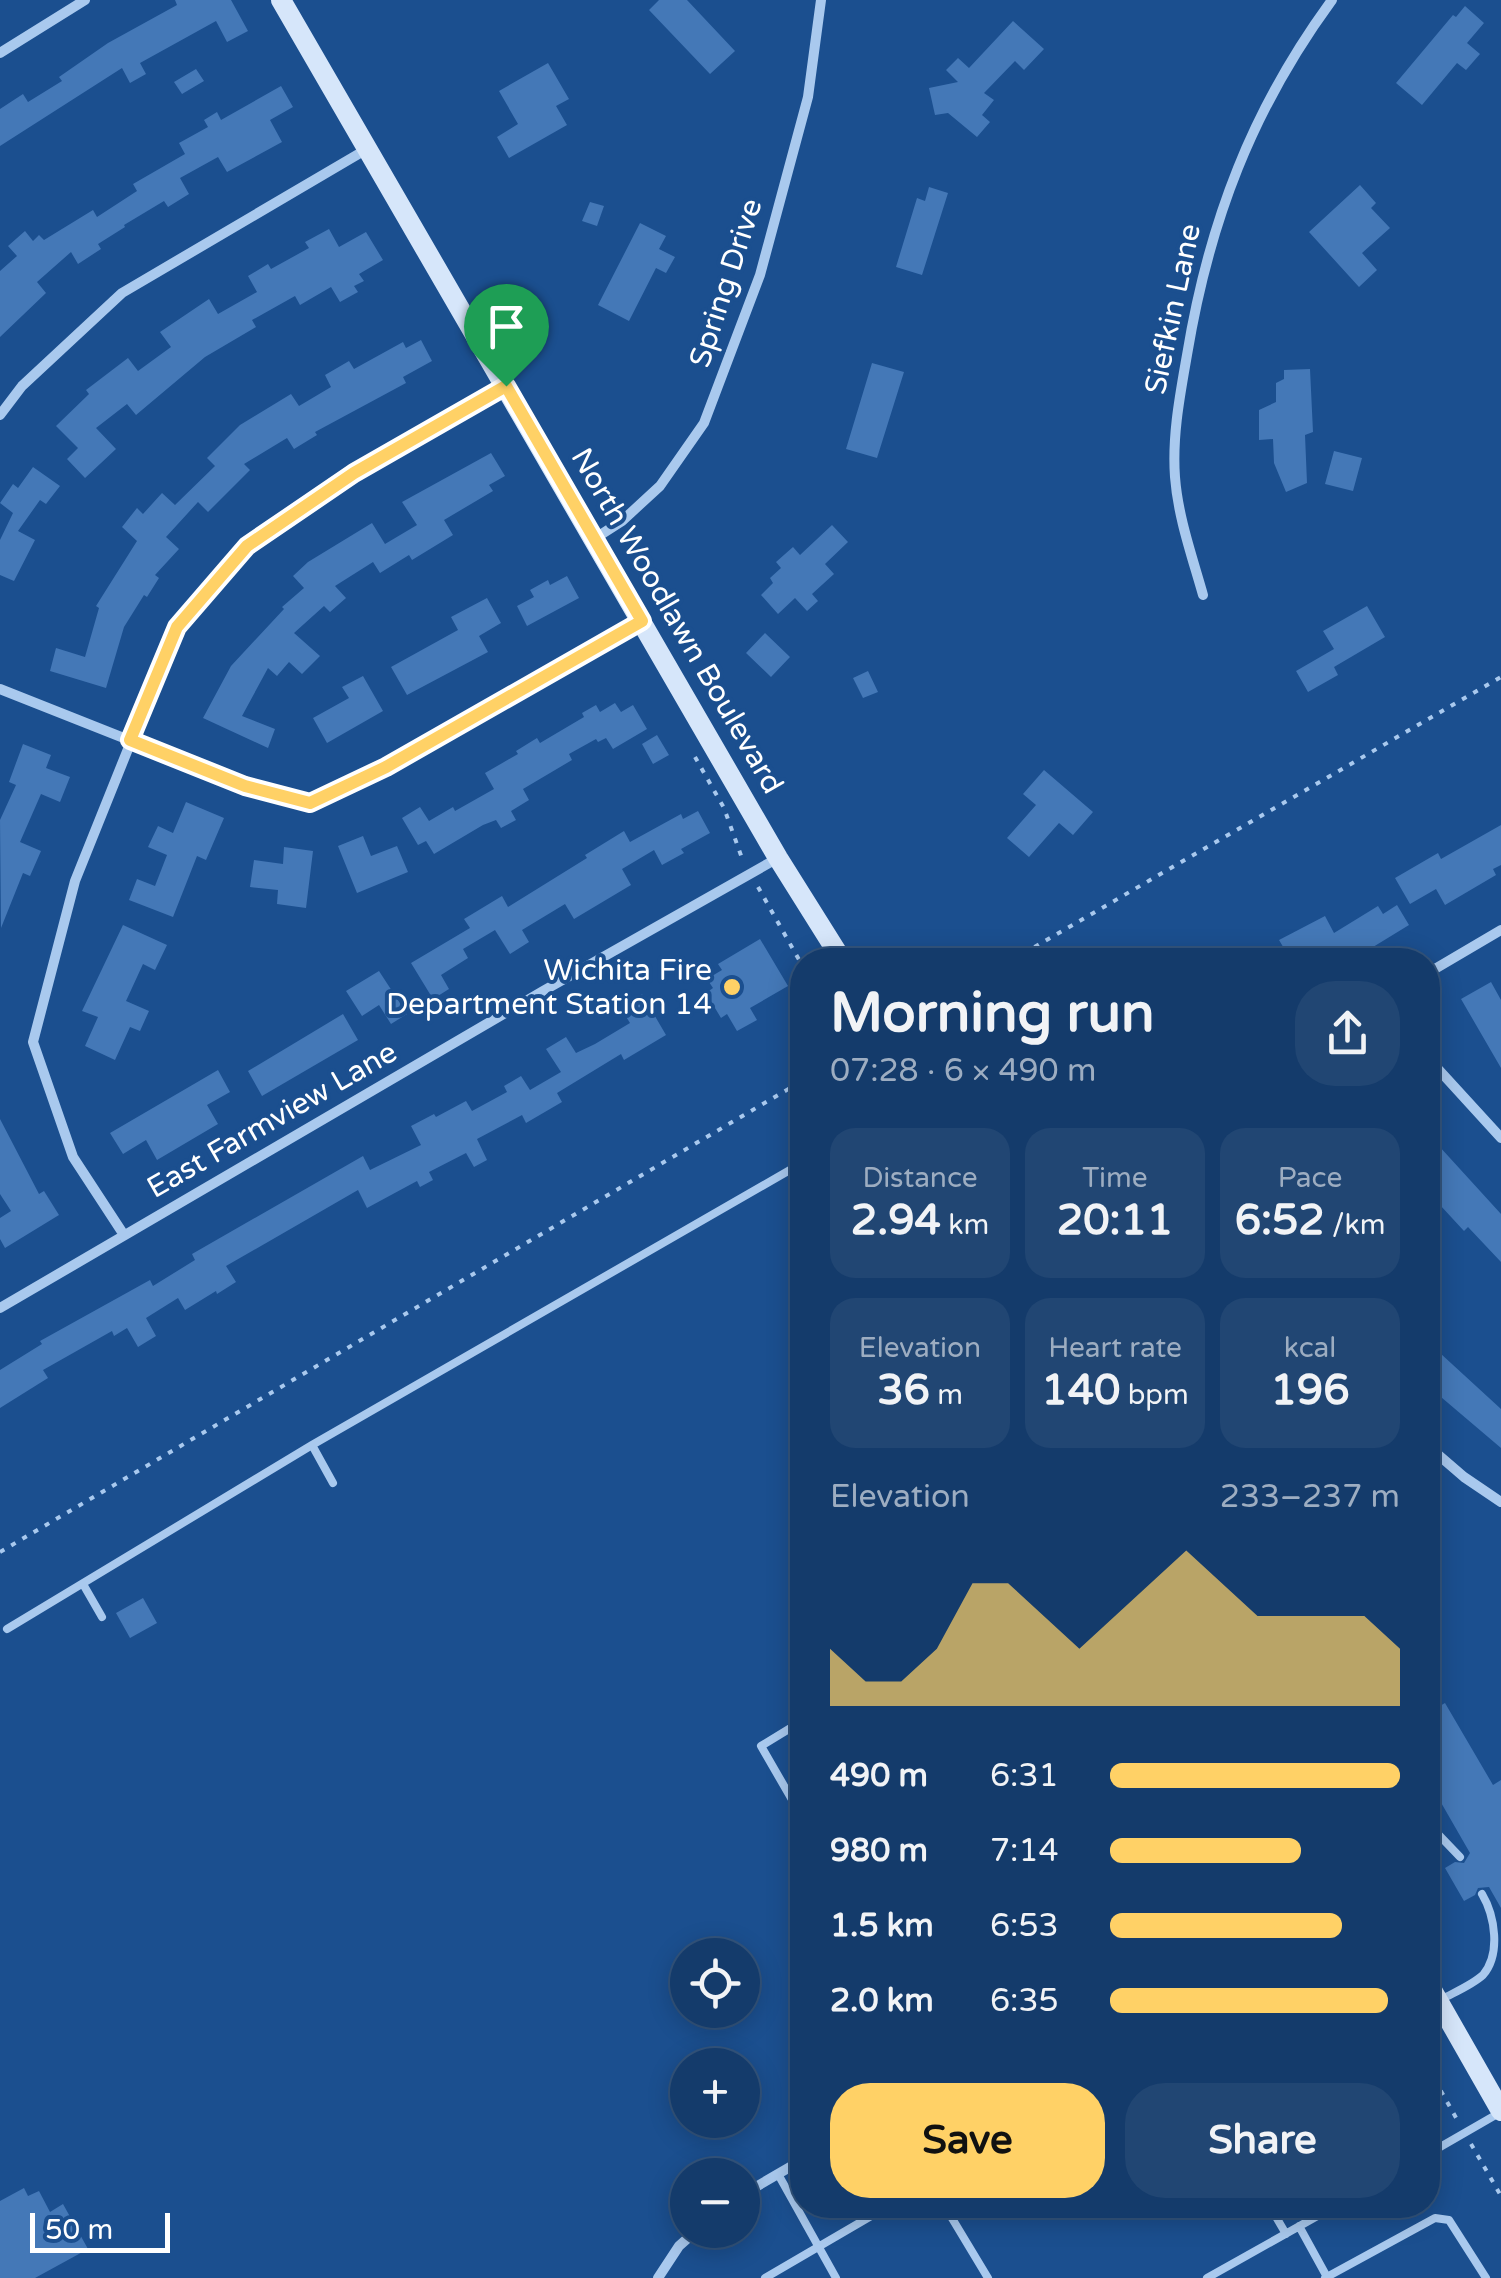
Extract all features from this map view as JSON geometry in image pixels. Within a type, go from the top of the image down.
[{"type":"main road","name":"North Woodlawn Boulevard","points":[[280,0],[778,858],[834,948]]},
{"type":"main road","points":[[1440,2004],[1499,2103]]},
{"type":"street","points":[[0,52],[85,0]]},
{"type":"street","name":"Spring Drive","points":[[594,538],[622,522],[660,486],[704,423],[764,261],[809,94],[821,0]]},
{"type":"street","name":"Siefkin Lane","points":[[1203,595],[1184,529],[1175,476],[1177,416],[1198,286],[1221,208],[1250,137],[1287,66],[1332,0]]},
{"type":"street","points":[[0,415],[22,386],[122,293],[368,149]]},
{"type":"street","points":[[124,1235],[73,1157],[33,1042],[75,881],[177,627],[247,546],[354,473],[506,386]]},
{"type":"street","points":[[0,689],[245,786],[310,803],[386,767],[642,621]]},
{"type":"street","name":"East Farmview Lane","points":[[0,1308],[778,858]]},
{"type":"street","points":[[1440,965],[1501,930]]},
{"type":"street","points":[[1440,1071],[1501,1138]]},
{"type":"street","points":[[1440,1456],[1501,1502]]},
{"type":"street","points":[[760,2184],[790,2167]]},
{"type":"street","points":[[658,2278],[678,2248]]},
{"type":"lane","points":[[7,1630],[312,1445],[790,1169]]},
{"type":"lane","points":[[312,1445],[332,1483]]},
{"type":"lane","points":[[82,1584],[102,1617]]},
{"type":"lane","points":[[790,1728],[761,1746],[790,1796]]},
{"type":"lane","points":[[1440,1834],[1460,1858]]},
{"type":"lane","points":[[1440,1989],[1486,1973],[1493,1958],[1496,1944],[1492,1912],[1482,1894]]},
{"type":"lane","points":[[1440,2145],[1499,2103]]},
{"type":"lane","points":[[778,2174],[790,2196]]},
{"type":"lane","points":[[802,2218],[836,2278]]},
{"type":"lane","points":[[765,2278],[868,2218]]},
{"type":"lane","points":[[952,2218],[988,2278]]},
{"type":"lane","points":[[1277,2218],[1286,2234]]},
{"type":"lane","points":[[1207,2278],[1313,2218]]},
{"type":"lane","points":[[1299,2226],[1326,2278],[1435,2218],[1450,2220],[1486,2278]]},
{"type":"path","points":[[1033,948],[1501,676]]},
{"type":"path","points":[[688,744],[724,808],[741,858],[792,948]]},
{"type":"path","points":[[0,1552],[790,1089]]},
{"type":"building","points":[[175,0],[231,0],[248,31],[227,42],[216,21],[140,63],[146,74],[130,83],[122,68],[0,146],[0,109],[23,94],[28,102],[62,81],[59,77],[108,43],[177,5]]},
{"type":"building","points":[[659,0],[687,0],[735,51],[710,74],[649,10]]},
{"type":"building","points":[[1465,6],[1484,23],[1467,43],[1480,54],[1466,70],[1457,63],[1422,105],[1396,83]]},
{"type":"building","points":[[1013,21],[1044,49],[1024,70],[1015,61],[984,93],[994,100],[982,115],[990,122],[977,137],[948,113],[935,115],[929,88],[958,82],[946,70],[958,58],[969,68]]},
{"type":"building","points":[[548,63],[569,99],[556,106],[567,125],[509,158],[497,137],[518,124],[499,91]]},
{"type":"building","points":[[196,69],[204,81],[182,94],[174,82]]},
{"type":"building","points":[[281,86],[293,107],[270,120],[282,142],[227,172],[218,157],[180,178],[189,194],[168,207],[164,201],[124,225],[98,244],[101,249],[78,264],[71,252],[37,282],[46,293],[0,337],[0,271],[17,256],[8,246],[25,231],[33,241],[39,235],[44,240],[93,210],[97,217],[137,191],[133,184],[185,154],[179,143],[208,127],[204,120],[217,112],[221,120]]},
{"type":"building","points":[[1360,185],[1376,203],[1371,208],[1390,228],[1362,253],[1377,270],[1359,287],[1309,232]]},
{"type":"building","points":[[929,187],[948,193],[922,275],[896,267],[917,198],[925,201]]},
{"type":"building","points":[[590,202],[604,206],[597,226],[582,221]]},
{"type":"building","points":[[640,223],[666,236],[659,249],[675,257],[666,273],[656,268],[629,321],[598,305]]},
{"type":"building","points":[[329,229],[339,247],[366,232],[383,260],[359,274],[364,281],[354,286],[358,292],[340,302],[331,287],[300,305],[295,296],[252,320],[256,327],[205,357],[136,415],[127,404],[96,428],[116,449],[85,478],[67,459],[78,448],[56,426],[89,394],[86,390],[128,358],[138,371],[171,347],[160,332],[209,299],[218,314],[257,292],[248,276],[268,264],[271,269],[309,248],[305,242]]},
{"type":"building","points":[[421,340],[432,361],[403,377],[406,383],[315,432],[317,435],[294,449],[287,438],[244,464],[250,470],[208,512],[198,502],[166,537],[179,549],[155,575],[159,578],[124,627],[106,688],[50,671],[56,648],[85,657],[99,608],[96,606],[137,541],[122,527],[137,508],[143,514],[162,493],[175,505],[215,466],[207,458],[240,425],[291,394],[299,406],[331,387],[325,375],[349,361],[354,369],[403,342],[406,348]]},
{"type":"building","points":[[872,363],[904,372],[877,458],[846,449]]},
{"type":"building","points":[[1310,369],[1313,432],[1305,435],[1307,483],[1286,492],[1274,463],[1273,439],[1259,440],[1259,410],[1276,402],[1276,383],[1284,379],[1284,370]]},
{"type":"building","points":[[1334,451],[1362,458],[1353,491],[1325,484]]},
{"type":"building","points":[[491,453],[505,476],[489,485],[493,491],[444,520],[453,535],[412,560],[409,555],[380,573],[373,562],[335,586],[346,598],[330,612],[324,606],[294,633],[320,656],[302,674],[289,662],[277,676],[268,668],[242,716],[275,729],[268,748],[203,718],[231,666],[282,607],[304,588],[293,576],[308,562],[372,523],[385,544],[417,525],[402,502]]},
{"type":"building","points":[[33,467],[60,486],[46,504],[40,500],[18,531],[35,540],[14,581],[0,575],[0,540],[13,513],[0,503],[13,484],[18,488]]},
{"type":"building","points":[[832,525],[848,542],[825,564],[834,574],[812,594],[818,601],[807,611],[795,598],[778,614],[761,595],[781,568],[776,562],[793,547],[800,555]]},
{"type":"building","points":[[567,576],[579,598],[527,626],[517,606],[534,597],[530,590]]},
{"type":"building","points":[[487,598],[501,623],[479,636],[488,652],[407,695],[391,667],[458,630],[451,617]]},
{"type":"building","points":[[1367,606],[1385,637],[1334,667],[1338,675],[1308,692],[1296,671],[1334,649],[1323,631]]},
{"type":"building","points":[[765,633],[790,657],[771,677],[746,653]]},
{"type":"building","points":[[868,671],[878,692],[863,698],[853,678]]},
{"type":"building","points":[[363,676],[383,711],[327,743],[313,718],[349,698],[342,687]]},
{"type":"building","points":[[615,703],[621,712],[633,705],[647,729],[613,749],[606,738],[598,742],[596,739],[569,754],[572,760],[523,789],[529,800],[511,811],[516,820],[501,828],[496,820],[483,825],[434,854],[426,841],[418,845],[402,818],[420,807],[429,821],[453,807],[455,811],[494,789],[485,773],[518,754],[516,751],[537,738],[540,743],[584,717],[582,713],[596,705],[600,712]]},
{"type":"building","points":[[657,735],[669,755],[653,764],[642,744]]},
{"type":"building","points":[[23,744],[51,755],[46,768],[70,777],[60,802],[41,794],[20,842],[41,851],[30,876],[23,873],[1,928],[0,820],[16,785],[9,782]]},
{"type":"building","points":[[1044,770],[1093,812],[1073,835],[1059,823],[1029,857],[1007,838],[1036,805],[1023,794]]},
{"type":"building","points":[[186,802],[224,818],[206,860],[197,856],[173,917],[129,900],[137,879],[155,886],[167,855],[148,847],[158,826],[173,833]]},
{"type":"building","points":[[698,811],[710,833],[681,849],[684,853],[662,865],[654,850],[622,869],[631,885],[574,919],[565,904],[522,930],[529,942],[510,954],[495,930],[463,949],[468,958],[441,975],[449,989],[433,999],[411,963],[470,928],[464,919],[502,896],[508,907],[624,831],[630,842],[681,814],[683,819]]},
{"type":"building","points":[[1501,825],[1501,865],[1493,869],[1496,875],[1445,905],[1436,889],[1410,904],[1395,878],[1438,853],[1441,859]]},
{"type":"building","points":[[363,836],[371,856],[397,846],[408,872],[357,893],[338,846]]},
{"type":"building","points":[[284,847],[313,851],[306,908],[277,904],[278,890],[250,887],[254,860],[283,864]]},
{"type":"building","points":[[1397,905],[1409,925],[1371,948],[1284,948],[1279,940],[1325,916],[1334,933],[1378,906],[1383,914]]},
{"type":"building","points":[[123,925],[167,945],[155,970],[143,964],[126,1001],[149,1011],[140,1031],[130,1027],[115,1060],[85,1046],[98,1017],[82,1011]]},
{"type":"building","points":[[760,939],[788,986],[750,1008],[757,1020],[737,1031],[727,1014],[721,1018],[706,993],[713,988],[707,979],[722,970],[718,964]]},
{"type":"building","points":[[379,971],[407,1014],[391,1024],[379,1005],[362,1016],[346,991]]},
{"type":"building","points":[[1491,982],[1501,1000],[1501,1068],[1461,999]]},
{"type":"building","points":[[642,994],[666,1035],[624,1060],[621,1054],[557,1093],[562,1102],[526,1123],[522,1115],[477,1139],[487,1160],[474,1167],[466,1153],[429,1172],[433,1180],[420,1187],[417,1181],[367,1208],[358,1190],[226,1266],[236,1282],[217,1294],[216,1291],[185,1310],[178,1298],[146,1318],[156,1336],[138,1347],[127,1328],[114,1336],[112,1331],[43,1370],[48,1378],[0,1408],[0,1370],[42,1344],[40,1341],[150,1280],[153,1286],[195,1260],[192,1254],[363,1156],[370,1170],[421,1145],[411,1126],[434,1114],[436,1117],[466,1101],[472,1111],[507,1092],[504,1086],[521,1076],[530,1090],[561,1072],[546,1049],[566,1037],[576,1053],[595,1044],[630,1023],[620,1007]]},
{"type":"building","points":[[343,1014],[358,1040],[262,1096],[248,1071]]},
{"type":"building","points":[[218,1070],[230,1092],[207,1105],[218,1124],[157,1160],[146,1140],[123,1154],[110,1133]]},
{"type":"building","points":[[0,1119],[39,1194],[44,1191],[59,1215],[5,1248],[0,1239],[0,1218],[11,1211],[0,1194]]},
{"type":"building","points":[[1440,1147],[1501,1214],[1501,1262],[1468,1227],[1464,1231],[1440,1205]]},
{"type":"building","points":[[1440,1353],[1501,1409],[1501,1448],[1440,1396]]},
{"type":"building","points":[[143,1598],[157,1623],[130,1638],[116,1613]]},
{"type":"building","points":[[1445,1703],[1493,1785],[1501,1780],[1501,1908],[1489,1887],[1478,1888],[1475,1895],[1464,1901],[1445,1868],[1455,1862],[1464,1863],[1470,1853],[1440,1801],[1440,1706]]},
{"type":"building","points":[[24,2188],[28,2196],[39,2191],[50,2212],[63,2204],[88,2249],[35,2278],[0,2278],[0,2201]]},
{"type":"place","name":"Wichita Fire Department Station 14","points":[[732,987]]},
{"type":"route","points":[[506,386],[642,621],[386,767],[310,803],[245,786],[130,740],[177,627],[247,546],[354,473],[506,386]]}]
